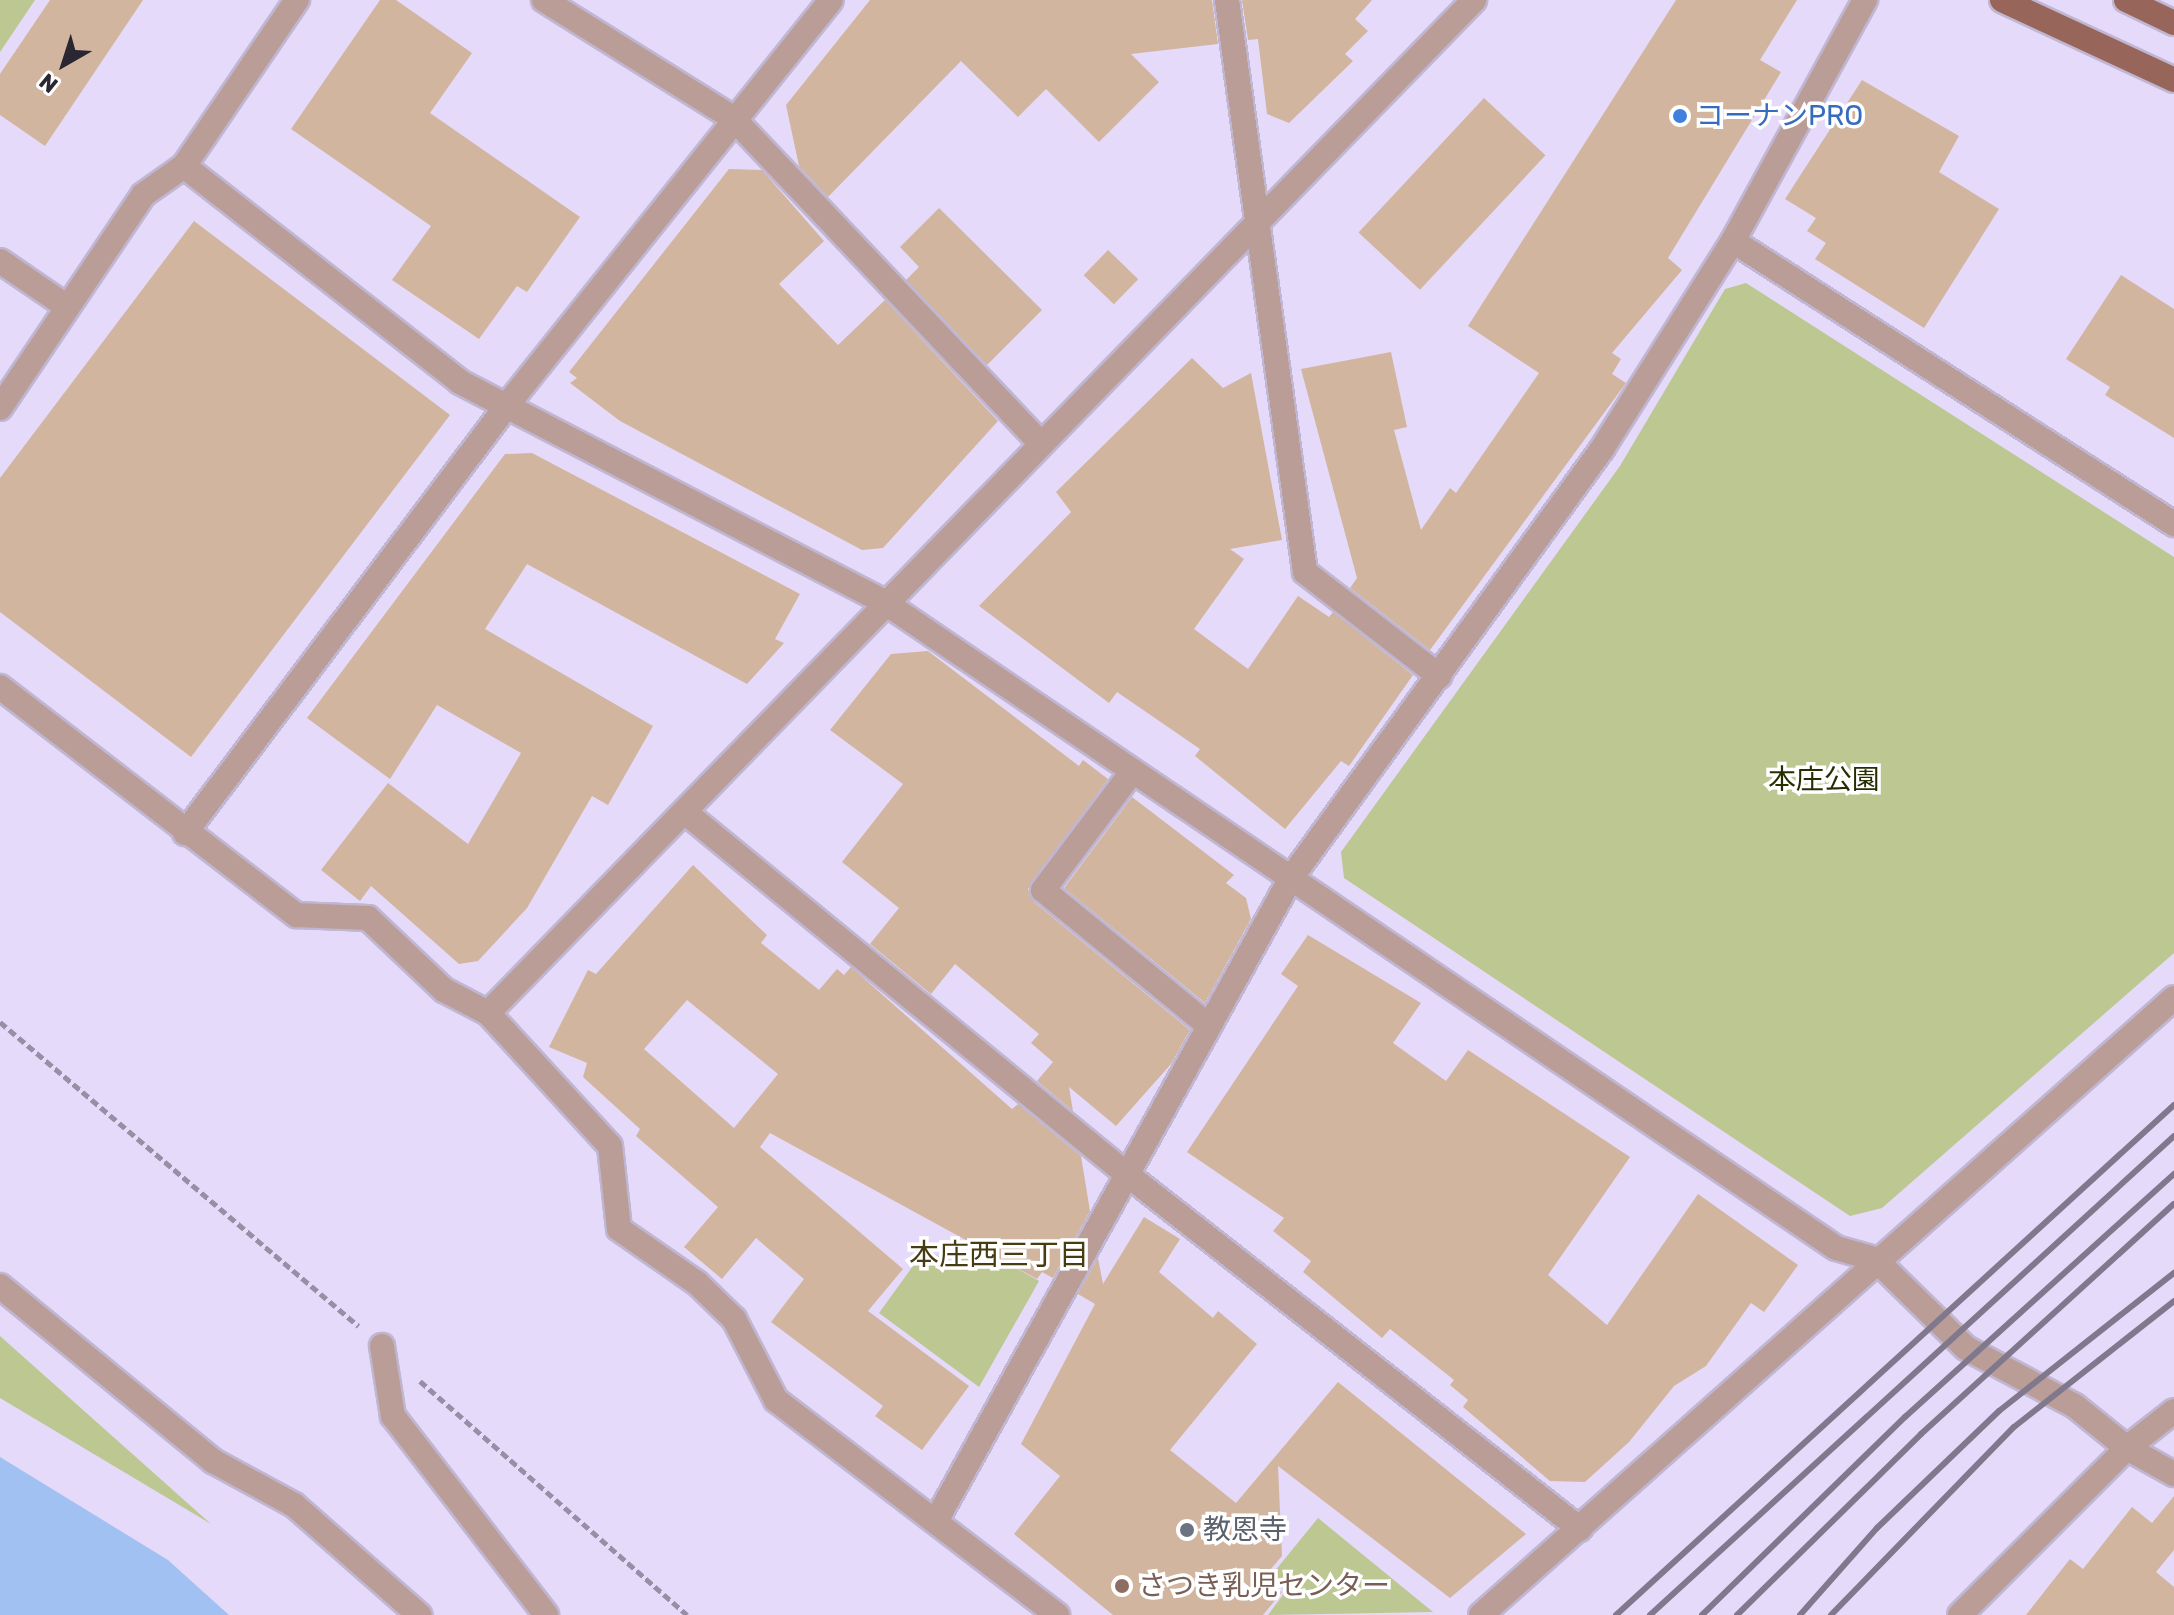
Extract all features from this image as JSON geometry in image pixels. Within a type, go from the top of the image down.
[{"type":"main road","points":[[2002,0],[2174,80]]},
{"type":"main road","points":[[2126,0],[2174,23]]},
{"type":"street","points":[[0,408],[143,195],[184,166],[297,0]]},
{"type":"street","points":[[544,0],[733,118],[1041,444]]},
{"type":"street","points":[[185,833],[508,404],[733,118],[831,0]]},
{"type":"street","points":[[1227,0],[1305,572],[1439,676]]},
{"type":"street","points":[[488,1013],[686,813],[884,602],[1259,224],[1474,0]]},
{"type":"street","points":[[937,1519],[1124,1172],[1291,878],[1602,449],[1733,241],[1865,0]]},
{"type":"street","points":[[184,166],[460,382],[508,404],[884,602],[1836,1248],[1875,1259],[1966,1348],[2075,1406],[2127,1448],[2174,1474]]},
{"type":"street","points":[[1733,241],[2174,524]]},
{"type":"street","points":[[0,261],[66,306]]},
{"type":"street","points":[[0,687],[185,833],[296,915],[368,918],[444,990],[488,1013],[610,1146],[619,1229],[697,1283],[734,1319],[776,1400],[830,1448],[937,1519],[1057,1615]]},
{"type":"street","points":[[1132,772],[1043,890],[1209,1026]]},
{"type":"street","points":[[686,813],[1124,1172],[1580,1529]]},
{"type":"street","points":[[1481,1615],[1580,1529],[1875,1259],[2174,998]]},
{"type":"street","points":[[0,1286],[213,1461],[294,1505],[419,1615]]},
{"type":"street","points":[[382,1346],[393,1416],[546,1615]]},
{"type":"street","points":[[1960,1615],[2127,1448],[2174,1411]]},
{"type":"street","points":[[2127,1448],[2174,1463]]},
{"type":"path","points":[[0,1022],[382,1346],[687,1615]]},
{"type":"green space","points":[[0,0],[35,0],[0,52]]},
{"type":"green space","name":"本庄公園","points":[[1746,283],[2174,557],[2174,953],[1882,1208],[1850,1216],[1344,878],[1341,852],[1620,466],[1725,289]]},
{"type":"green space","points":[[970,1242],[1039,1281],[979,1387],[879,1313],[926,1248],[955,1267]]},
{"type":"green space","points":[[0,1336],[211,1524],[0,1398]]},
{"type":"green space","points":[[1318,1518],[1433,1612],[1268,1615],[1286,1591],[1270,1577]]},
{"type":"water","points":[[0,1457],[168,1560],[229,1615],[0,1615]]},
{"type":"building","points":[[50,0],[143,0],[45,146],[0,115],[0,74]]},
{"type":"building","points":[[380,0],[396,0],[472,53],[430,113],[580,217],[527,292],[517,286],[479,339],[392,280],[431,226],[291,129]]},
{"type":"building","points":[[870,0],[1212,0],[1218,44],[1131,54],[1159,82],[1099,142],[1046,89],[1018,117],[961,61],[828,197],[799,166],[786,105]]},
{"type":"building","points":[[1242,0],[1372,0],[1355,19],[1368,31],[1345,54],[1353,61],[1289,123],[1267,114],[1258,39],[1248,40]]},
{"type":"building","points":[[1676,0],[1797,0],[1760,60],[1781,72],[1668,258],[1682,270],[1612,353],[1621,359],[1612,374],[1626,383],[1430,650],[1350,588],[1357,578],[1301,369],[1391,352],[1407,427],[1394,430],[1421,530],[1450,488],[1456,493],[1539,373],[1468,326]]},
{"type":"building","points":[[1862,80],[1959,136],[1939,172],[1999,209],[1924,328],[1815,259],[1826,243],[1807,231],[1816,218],[1785,199]]},
{"type":"building","points":[[1484,98],[1545,155],[1420,290],[1359,233]]},
{"type":"building","points":[[729,169],[762,170],[824,241],[779,284],[838,345],[885,300],[998,421],[883,548],[862,550],[620,421],[570,383],[577,378],[569,372]]},
{"type":"building","points":[[939,208],[1042,310],[987,365],[906,280],[919,267],[900,247]]},
{"type":"building","points":[[194,221],[450,415],[191,757],[0,612],[0,478]]},
{"type":"building","points":[[1108,250],[1138,279],[1114,304],[1084,275]]},
{"type":"building","points":[[2121,275],[2174,309],[2174,438],[2105,395],[2110,387],[2066,359]]},
{"type":"building","points":[[1192,358],[1223,388],[1251,373],[1282,540],[1230,549],[1244,559],[1194,629],[1248,669],[1298,596],[1329,617],[1333,612],[1413,675],[1349,766],[1341,761],[1285,829],[1195,756],[1200,749],[1117,692],[1109,703],[979,606],[1071,512],[1056,492]]},
{"type":"building","points":[[532,453],[800,594],[775,639],[784,643],[747,684],[527,564],[485,629],[653,726],[608,805],[592,796],[527,908],[478,961],[459,964],[371,886],[360,901],[321,870],[388,783],[468,844],[521,753],[437,705],[390,779],[307,718],[505,454]]},
{"type":"building","points":[[928,651],[1079,766],[1083,760],[1108,779],[1028,889],[1034,902],[1190,1030],[1171,1064],[1116,1126],[1069,1087],[1073,1111],[1037,1081],[1053,1062],[1031,1043],[1039,1034],[955,964],[931,994],[870,944],[899,908],[842,862],[903,784],[830,730],[891,654]]},
{"type":"building","points":[[1132,797],[1234,875],[1226,883],[1246,898],[1251,919],[1205,1003],[1064,888]]},
{"type":"building","points":[[693,865],[767,935],[761,943],[819,990],[837,969],[844,975],[851,967],[1012,1109],[1018,1104],[1081,1156],[1090,1211],[1053,1278],[1042,1272],[1037,1279],[770,1133],[760,1147],[903,1269],[868,1311],[969,1386],[922,1450],[875,1416],[883,1406],[771,1322],[804,1279],[756,1238],[722,1279],[684,1247],[718,1207],[636,1136],[640,1129],[583,1077],[587,1063],[549,1047],[588,970],[596,974]],"holes":[[[687,1000],[778,1074],[734,1128],[644,1049]]]},
{"type":"building","points":[[1308,935],[1421,1003],[1393,1043],[1446,1081],[1468,1050],[1630,1157],[1548,1275],[1607,1325],[1698,1194],[1798,1265],[1764,1312],[1751,1303],[1706,1366],[1674,1386],[1629,1442],[1585,1482],[1550,1481],[1463,1407],[1468,1400],[1450,1385],[1454,1380],[1390,1329],[1382,1338],[1303,1272],[1311,1261],[1273,1231],[1284,1218],[1187,1152],[1298,986],[1281,974]]},
{"type":"building","points":[[1144,1217],[1180,1239],[1159,1272],[1213,1318],[1218,1311],[1257,1344],[1170,1450],[1236,1503],[1338,1382],[1526,1534],[1450,1598],[1278,1466],[1282,1556],[1264,1577],[1282,1592],[1263,1615],[1113,1615],[1014,1534],[1060,1476],[1021,1444],[1095,1304],[1078,1294],[1098,1258],[1103,1284]]},
{"type":"building","points":[[2174,1496],[2174,1550],[2156,1572],[2174,1587],[2174,1615],[2026,1615],[2070,1559],[2083,1569],[2132,1507],[2152,1523]]},
{"type":"railway","points":[[1616,1615],[2174,1105]]},
{"type":"railway","points":[[1650,1615],[2174,1136]]},
{"type":"railway","points":[[1702,1615],[1905,1417],[2174,1174]]},
{"type":"railway","points":[[1737,1615],[1921,1434],[2174,1204]]},
{"type":"railway","points":[[1800,1615],[1877,1528],[1999,1411],[2174,1273]]},
{"type":"railway","points":[[1831,1615],[2014,1427],[2174,1301]]},
{"type":"place","name":"コーナンPRO","points":[[1680,116]]},
{"type":"place","name":"教恩寺","points":[[1187,1530]]},
{"type":"place","name":"さつき乳児センター","points":[[1122,1586]]},
{"type":"district","name":"本庄西三丁目","points":[[999,1255]]}]
